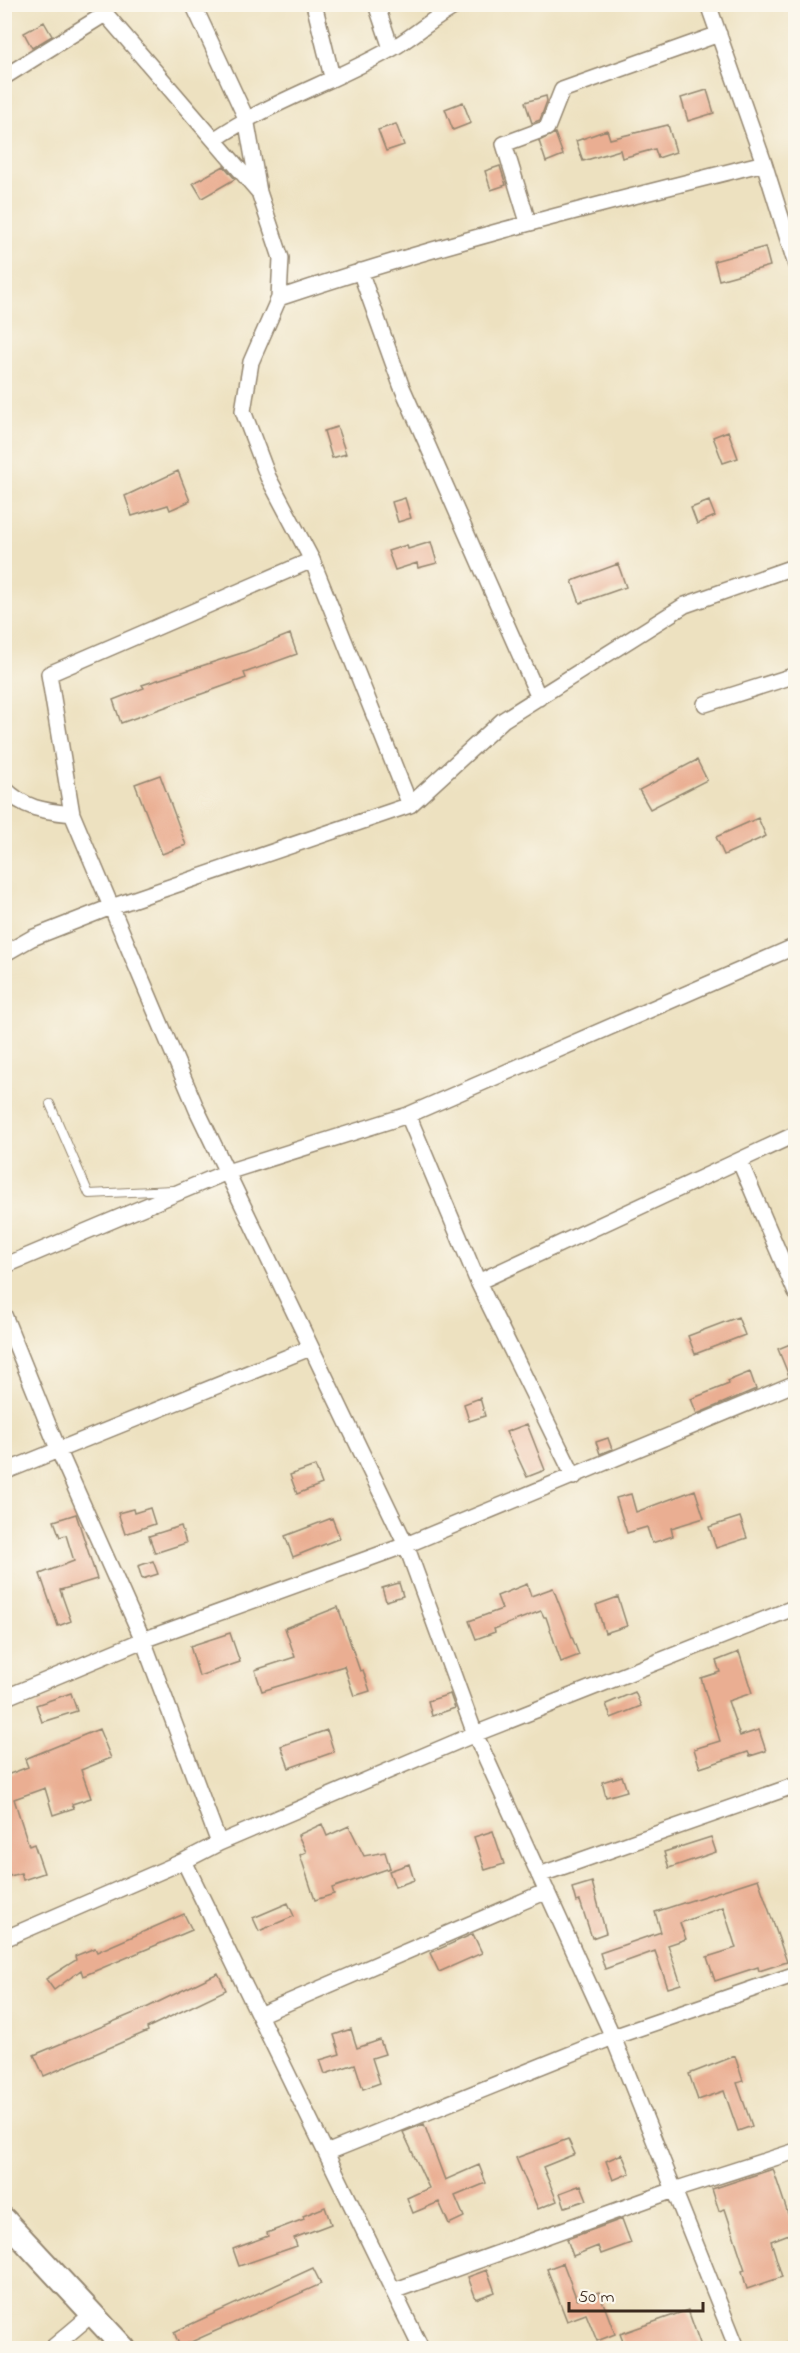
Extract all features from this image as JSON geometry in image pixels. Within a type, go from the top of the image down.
[{"type":"main road","points":[[4,2219],[124,2349]]},
{"type":"street","points":[[193,4],[246,118],[259,192],[281,258],[279,298],[251,362],[243,411],[268,477],[312,560],[410,805]]},
{"type":"street","points":[[314,4],[332,77]]},
{"type":"street","points":[[376,4],[391,48]]},
{"type":"street","points":[[214,140],[246,118],[391,48],[436,15],[459,4]]},
{"type":"street","points":[[708,4],[764,163],[795,265]]},
{"type":"street","points":[[4,77],[101,9],[259,192]]},
{"type":"street","points":[[528,222],[504,144],[547,128],[562,90],[718,34]]},
{"type":"street","points":[[279,298],[360,271],[528,222],[764,163]]},
{"type":"street","points":[[360,271],[401,385],[538,698]]},
{"type":"street","points":[[312,560],[49,674],[72,814],[197,1110],[406,1545],[475,1734],[613,2037],[736,2349]]},
{"type":"street","points":[[4,954],[32,938],[111,907],[410,805],[503,720],[685,605],[795,566]]},
{"type":"street","points":[[705,704],[795,675]]},
{"type":"street","points":[[4,788],[13,798],[35,810],[72,814]]},
{"type":"street","points":[[4,1266],[227,1172],[408,1116],[795,946]]},
{"type":"street","points":[[408,1116],[478,1282],[574,1477]]},
{"type":"street","points":[[478,1282],[740,1162],[795,1134]]},
{"type":"street","points":[[740,1162],[795,1293]]},
{"type":"street","points":[[4,1315],[58,1449],[143,1640],[219,1843]]},
{"type":"street","points":[[4,1472],[310,1347]]},
{"type":"street","points":[[4,1698],[143,1640],[406,1545],[574,1477],[795,1383]]},
{"type":"street","points":[[4,1939],[184,1861],[219,1843],[475,1734],[795,1607]]},
{"type":"street","points":[[539,1875],[795,1785]]},
{"type":"street","points":[[184,1861],[421,2349]]},
{"type":"street","points":[[259,2015],[546,1891]]},
{"type":"street","points":[[326,2152],[613,2037],[795,1974]]},
{"type":"street","points":[[393,2291],[674,2190],[795,2151]]},
{"type":"street","points":[[52,2349],[91,2315]]},
{"type":"lane","points":[[50,1104],[89,1194],[181,1190]]},
{"type":"building","points":[[44,22],[52,36],[32,48],[24,33]]},
{"type":"building","points":[[707,90],[714,113],[688,121],[681,98]]},
{"type":"building","points":[[546,96],[547,101],[540,120],[532,123],[525,102]]},
{"type":"building","points":[[463,102],[471,123],[453,130],[445,109]]},
{"type":"building","points":[[396,124],[404,145],[386,151],[378,130]]},
{"type":"building","points":[[668,125],[676,152],[658,158],[655,149],[622,158],[620,150],[583,161],[576,141],[607,130],[610,139]]},
{"type":"building","points":[[555,133],[563,155],[546,162],[539,141]]},
{"type":"building","points":[[224,166],[235,179],[202,198],[193,183]]},
{"type":"building","points":[[500,166],[506,185],[491,190],[485,171]]},
{"type":"building","points":[[765,247],[770,266],[719,280],[714,261]]},
{"type":"building","points":[[337,427],[346,454],[332,458],[324,431]]},
{"type":"building","points":[[728,431],[738,458],[723,463],[713,437]]},
{"type":"building","points":[[178,471],[190,501],[170,510],[168,505],[132,516],[125,496]]},
{"type":"building","points":[[405,498],[411,518],[398,522],[392,502]]},
{"type":"building","points":[[709,501],[715,516],[697,524],[691,508]]},
{"type":"building","points":[[431,542],[437,563],[418,568],[417,563],[395,570],[388,551],[407,545],[408,549]]},
{"type":"building","points":[[618,564],[626,587],[580,603],[572,581]]},
{"type":"building","points":[[290,634],[297,654],[244,673],[246,678],[121,723],[113,700],[144,688],[142,685],[245,652]]},
{"type":"building","points":[[697,760],[707,780],[650,809],[639,790]]},
{"type":"building","points":[[160,775],[186,845],[162,854],[135,784]]},
{"type":"building","points":[[758,818],[766,836],[724,855],[716,837]]},
{"type":"building","points":[[738,1317],[745,1335],[695,1354],[688,1336]]},
{"type":"building","points":[[795,1342],[795,1373],[789,1376],[778,1349]]},
{"type":"building","points":[[750,1372],[756,1389],[697,1414],[691,1399],[729,1384],[728,1381]]},
{"type":"building","points":[[480,1398],[485,1416],[469,1421],[464,1404]]},
{"type":"building","points":[[527,1424],[545,1470],[527,1477],[506,1432]]},
{"type":"building","points":[[608,1438],[612,1449],[600,1454],[596,1442]]},
{"type":"building","points":[[315,1466],[322,1484],[297,1494],[290,1475]]},
{"type":"building","points":[[695,1490],[704,1518],[671,1528],[673,1536],[652,1543],[647,1527],[627,1533],[616,1498],[631,1494],[636,1512]]},
{"type":"building","points":[[150,1508],[155,1524],[125,1534],[118,1513],[133,1509],[134,1513]]},
{"type":"building","points":[[76,1514],[97,1579],[60,1590],[71,1621],[58,1626],[40,1574],[74,1561],[66,1535],[60,1537],[54,1521]]},
{"type":"building","points":[[740,1517],[747,1538],[716,1548],[709,1527]]},
{"type":"building","points":[[332,1518],[340,1538],[293,1557],[285,1536]]},
{"type":"building","points":[[181,1526],[186,1543],[155,1553],[149,1536]]},
{"type":"building","points":[[153,1561],[158,1574],[142,1579],[138,1566]]},
{"type":"building","points":[[399,1583],[403,1596],[386,1601],[382,1588]]},
{"type":"building","points":[[527,1584],[531,1596],[553,1588],[579,1655],[561,1662],[546,1617],[541,1611],[494,1629],[495,1632],[476,1639],[469,1621],[502,1609],[497,1596]]},
{"type":"building","points":[[618,1597],[627,1626],[605,1633],[596,1605]]},
{"type":"building","points":[[338,1607],[360,1671],[363,1670],[370,1691],[354,1696],[344,1666],[262,1691],[255,1670],[295,1657],[285,1628]]},
{"type":"building","points":[[230,1633],[240,1662],[199,1676],[190,1646]]},
{"type":"building","points":[[739,1652],[752,1693],[728,1701],[740,1736],[759,1730],[766,1751],[750,1756],[748,1752],[700,1768],[694,1749],[720,1741],[701,1678],[720,1672],[716,1661]]},
{"type":"building","points":[[635,1692],[641,1706],[611,1718],[606,1704]]},
{"type":"building","points":[[71,1693],[77,1711],[42,1722],[36,1705]]},
{"type":"building","points":[[450,1694],[455,1708],[432,1716],[428,1701]]},
{"type":"building","points":[[99,1729],[111,1758],[81,1770],[91,1798],[72,1804],[74,1808],[53,1815],[45,1788],[14,1799],[29,1846],[34,1844],[44,1873],[23,1880],[21,1873],[10,1876],[4,1861],[4,1776],[28,1767],[25,1759]]},
{"type":"building","points":[[327,1730],[334,1752],[289,1768],[281,1746]]},
{"type":"building","points":[[622,1776],[627,1791],[606,1797],[602,1782]]},
{"type":"building","points":[[322,1824],[327,1836],[349,1826],[364,1856],[385,1852],[390,1868],[332,1888],[334,1894],[315,1900],[300,1855],[306,1852],[298,1835]]},
{"type":"building","points":[[493,1831],[504,1864],[485,1870],[474,1837]]},
{"type":"building","points":[[711,1837],[716,1852],[669,1868],[664,1852]]},
{"type":"building","points":[[409,1864],[414,1880],[395,1887],[389,1871]]},
{"type":"building","points":[[758,1879],[787,1962],[759,1971],[758,1967],[715,1981],[707,1957],[736,1948],[723,1907],[680,1923],[686,1939],[668,1945],[681,1984],[668,1988],[655,1951],[605,1969],[600,1953],[661,1932],[655,1912]]},
{"type":"building","points":[[592,1882],[606,1933],[592,1938],[580,1901],[576,1902],[572,1888]]},
{"type":"building","points":[[288,1903],[294,1916],[259,1931],[253,1918]]},
{"type":"building","points":[[184,1914],[192,1930],[83,1976],[81,1970],[54,1990],[46,1979],[76,1960],[75,1956],[95,1948],[97,1952]]},
{"type":"building","points":[[473,1934],[482,1953],[439,1972],[430,1953]]},
{"type":"building","points":[[218,1973],[226,1990],[147,2028],[148,2031],[44,2076],[34,2055],[146,2008]]},
{"type":"building","points":[[351,2029],[357,2048],[380,2040],[385,2054],[372,2058],[380,2083],[363,2089],[355,2064],[325,2074],[320,2060],[340,2054],[334,2035]]},
{"type":"building","points":[[735,2056],[743,2081],[737,2083],[752,2126],[738,2131],[724,2091],[698,2100],[689,2074]]},
{"type":"building","points":[[424,2124],[445,2180],[479,2165],[486,2183],[455,2196],[464,2217],[449,2224],[439,2202],[413,2213],[407,2198],[429,2188],[403,2132]]},
{"type":"building","points":[[568,2139],[575,2154],[543,2167],[557,2201],[538,2209],[516,2158]]},
{"type":"building","points":[[622,2154],[630,2173],[613,2180],[606,2161]]},
{"type":"building","points":[[773,2169],[794,2232],[771,2241],[782,2277],[747,2289],[742,2271],[745,2270],[725,2209],[719,2211],[712,2189]]},
{"type":"building","points":[[581,2185],[587,2200],[565,2207],[560,2193]]},
{"type":"building","points":[[325,2207],[331,2224],[294,2238],[297,2246],[239,2266],[233,2249],[268,2236],[267,2233],[304,2219],[303,2216]]},
{"type":"building","points":[[622,2219],[631,2243],[601,2254],[598,2246],[573,2256],[567,2239]]},
{"type":"building","points":[[563,2263],[577,2300],[599,2292],[615,2334],[597,2341],[586,2314],[567,2321],[547,2269]]},
{"type":"building","points":[[313,2268],[321,2284],[180,2347],[174,2332]]},
{"type":"building","points":[[487,2270],[495,2292],[476,2299],[468,2277]]},
{"type":"building","points":[[688,2310],[702,2349],[626,2349],[620,2334]]}]
